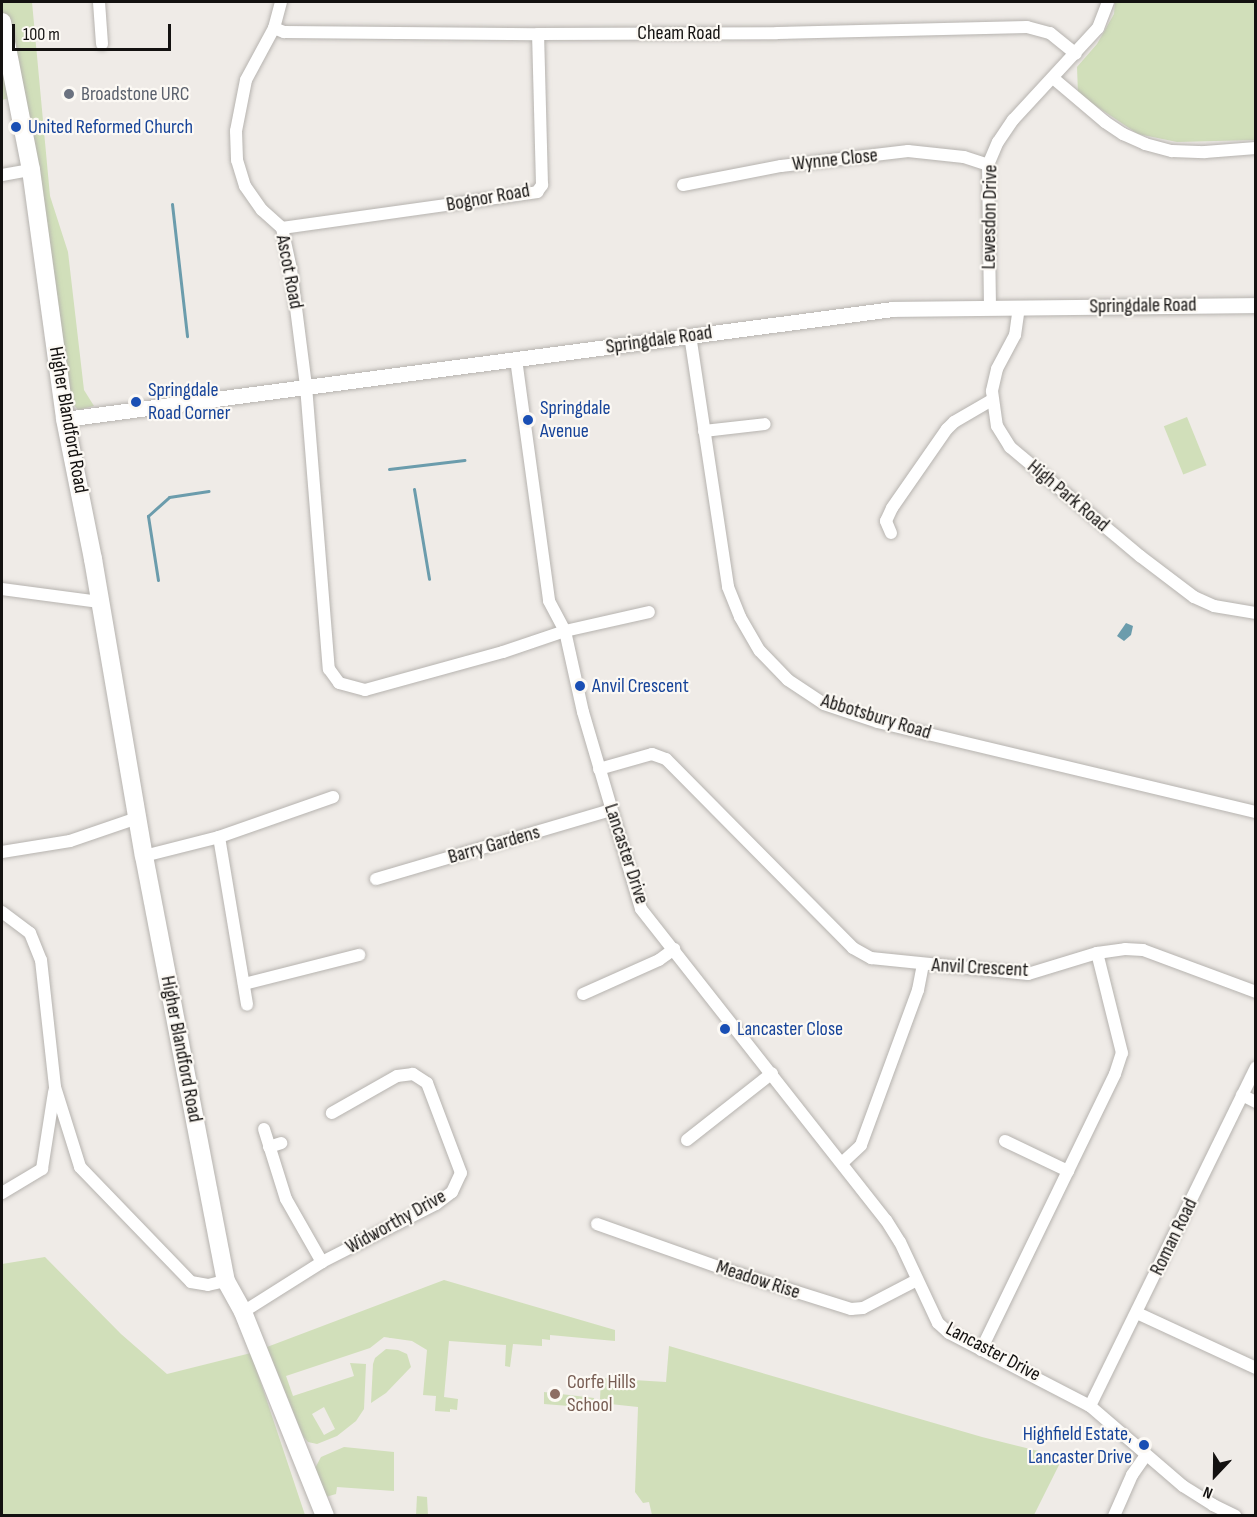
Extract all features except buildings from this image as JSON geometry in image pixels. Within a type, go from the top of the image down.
[{"type":"main road","name":"Higher Blandford Road","points":[[2,22],[7,72],[31,170],[65,419],[93,559],[144,856],[226,1281],[243,1312],[325,1515]]},
{"type":"street","points":[[99,2],[102,44]]},
{"type":"street","name":"Ascot Road","points":[[281,2],[274,28],[246,80],[236,131],[237,160],[245,186],[262,210],[282,228],[291,269],[306,386]]},
{"type":"street","name":"Lewesdon Drive","points":[[990,307],[988,165],[998,142],[1013,120],[1098,28],[1108,2]]},
{"type":"street","name":"Cheam Road","points":[[274,28],[284,32],[538,34],[777,33],[1027,27],[1050,33],[1076,54]]},
{"type":"street","name":"Bognor Road","points":[[282,228],[537,192],[542,185],[538,34]]},
{"type":"street","points":[[1053,78],[1105,122],[1123,134],[1145,144],[1172,151],[1205,152],[1256,148]]},
{"type":"street","name":"Wynne Close","points":[[683,185],[780,166],[908,151],[964,157],[988,165]]},
{"type":"street","points":[[2,175],[31,170]]},
{"type":"street","name":"Springdale Road","points":[[65,419],[893,309],[1256,305]]},
{"type":"street","name":"High Park Road","points":[[1019,307],[1015,335],[993,382],[992,400],[998,426],[1010,447],[1140,556],[1204,602],[1256,613]]},
{"type":"street","name":"Abbotsbury Road","points":[[690,335],[723,562],[736,607],[760,651],[774,667],[807,694],[824,704],[878,722],[1256,812]]},
{"type":"street","points":[[516,359],[549,601],[565,631]]},
{"type":"street","points":[[306,386],[329,669],[339,683],[365,690],[504,652],[565,631],[649,612]]},
{"type":"street","points":[[891,533],[886,521],[892,508],[947,429],[954,422],[992,400]]},
{"type":"street","points":[[704,431],[765,424]]},
{"type":"street","points":[[2,589],[99,602]]},
{"type":"street","name":"Lancaster Drive","points":[[565,631],[582,712],[641,909],[772,1073],[900,1242],[938,1323],[949,1333],[1090,1406],[1146,1455],[1202,1499],[1236,1515]]},
{"type":"street","name":"Anvil Crescent","points":[[599,769],[652,754],[666,759],[853,948],[871,958],[1028,974],[1097,953],[1125,949],[1154,952],[1256,992]]},
{"type":"street","points":[[144,856],[219,837],[333,797]]},
{"type":"street","name":"Barry Gardens","points":[[376,879],[611,810]]},
{"type":"street","points":[[2,852],[69,841],[137,818]]},
{"type":"street","points":[[219,837],[247,1005]]},
{"type":"street","points":[[2,912],[30,933],[41,960],[55,1087],[80,1167],[191,1282],[208,1285],[226,1281]]},
{"type":"street","points":[[584,994],[659,960],[674,949]]},
{"type":"street","points":[[981,1350],[1115,1074],[1122,1053],[1097,953]]},
{"type":"street","points":[[244,984],[359,956]]},
{"type":"street","points":[[842,1163],[861,1145],[918,990],[923,965]]},
{"type":"street","name":"Roman Road","points":[[1090,1406],[1256,1067]]},
{"type":"street","points":[[687,1140],[772,1073]]},
{"type":"street","name":"Widworthy Drive","points":[[243,1312],[322,1262],[436,1204],[452,1192],[461,1173],[427,1083],[413,1074],[397,1076],[350,1096],[332,1113]]},
{"type":"street","points":[[2,1193],[42,1169],[55,1087]]},
{"type":"street","points":[[1242,1095],[1256,1102]]},
{"type":"street","name":"Widworthy Drive","points":[[264,1129],[275,1145],[286,1199],[322,1262]]},
{"type":"street","points":[[1005,1141],[1068,1172]]},
{"type":"street","name":"Meadow Rise","points":[[597,1224],[727,1270],[851,1309],[863,1308],[917,1280]]},
{"type":"street","points":[[1137,1313],[1256,1368]]},
{"type":"street","points":[[1114,1515],[1132,1476],[1146,1455]]},
{"type":"green space","points":[[2,2],[32,2],[50,196],[68,252],[84,390],[94,406],[78,410],[67,396],[21,95],[2,100]]},
{"type":"green space","points":[[1115,2],[1255,2],[1255,140],[1177,142],[1138,134],[1078,94],[1077,67],[1097,44],[1114,14]]},
{"type":"green space","points":[[1187,417],[1206,465],[1183,475],[1164,426]]},
{"type":"green space","points":[[45,1257],[121,1334],[167,1374],[251,1353],[305,1515],[2,1516],[2,1264]]},
{"type":"green space","points":[[444,1280],[615,1330],[615,1341],[550,1335],[550,1340],[542,1339],[542,1346],[513,1344],[510,1367],[505,1366],[506,1345],[449,1341],[444,1397],[458,1399],[457,1410],[450,1409],[450,1412],[435,1411],[436,1396],[423,1395],[427,1350],[412,1341],[384,1337],[370,1348],[286,1376],[293,1396],[354,1376],[350,1363],[366,1364],[364,1409],[356,1421],[337,1436],[317,1444],[308,1442],[303,1436],[267,1347]],"holes":[[[324,1407],[335,1429],[324,1435],[312,1414]]]},
{"type":"green space","points":[[669,1346],[982,1437],[1063,1457],[1034,1515],[652,1515],[649,1502],[643,1503],[635,1492],[638,1407],[610,1404],[600,1399],[601,1378],[666,1382]]},
{"type":"green space","points":[[386,1349],[398,1350],[407,1354],[411,1367],[386,1393],[371,1403],[373,1364],[375,1358]]},
{"type":"green space","points":[[544,1392],[594,1398],[594,1408],[544,1404]]},
{"type":"green space","points":[[344,1447],[394,1452],[394,1491],[337,1487],[336,1494],[319,1499],[313,1472],[321,1457]]},
{"type":"green space","points":[[417,1496],[427,1497],[428,1515],[416,1515]]},
{"type":"water","points":[[1126,623],[1133,626],[1131,635],[1124,641],[1117,636]]},
{"type":"waterway","points":[[172,204],[187,336]]},
{"type":"waterway","points":[[389,469],[464,460]]},
{"type":"waterway","points":[[414,489],[429,579]]},
{"type":"waterway","points":[[158,580],[148,516],[169,497],[209,491]]},
{"type":"place","name":"Broadstone URC","points":[[69,94]]},
{"type":"place","name":"United Reformed Church","points":[[16,127]]},
{"type":"place","name":"Springdale Road Corner","points":[[136,402]]},
{"type":"place","name":"Springdale Avenue","points":[[528,420]]},
{"type":"place","name":"Anvil Crescent","points":[[580,686]]},
{"type":"place","name":"Lancaster Close","points":[[725,1029]]},
{"type":"place","name":"Corfe Hills School","points":[[555,1394]]},
{"type":"place","name":"Highfield Estate, Lancaster Drive","points":[[1144,1445]]}]
